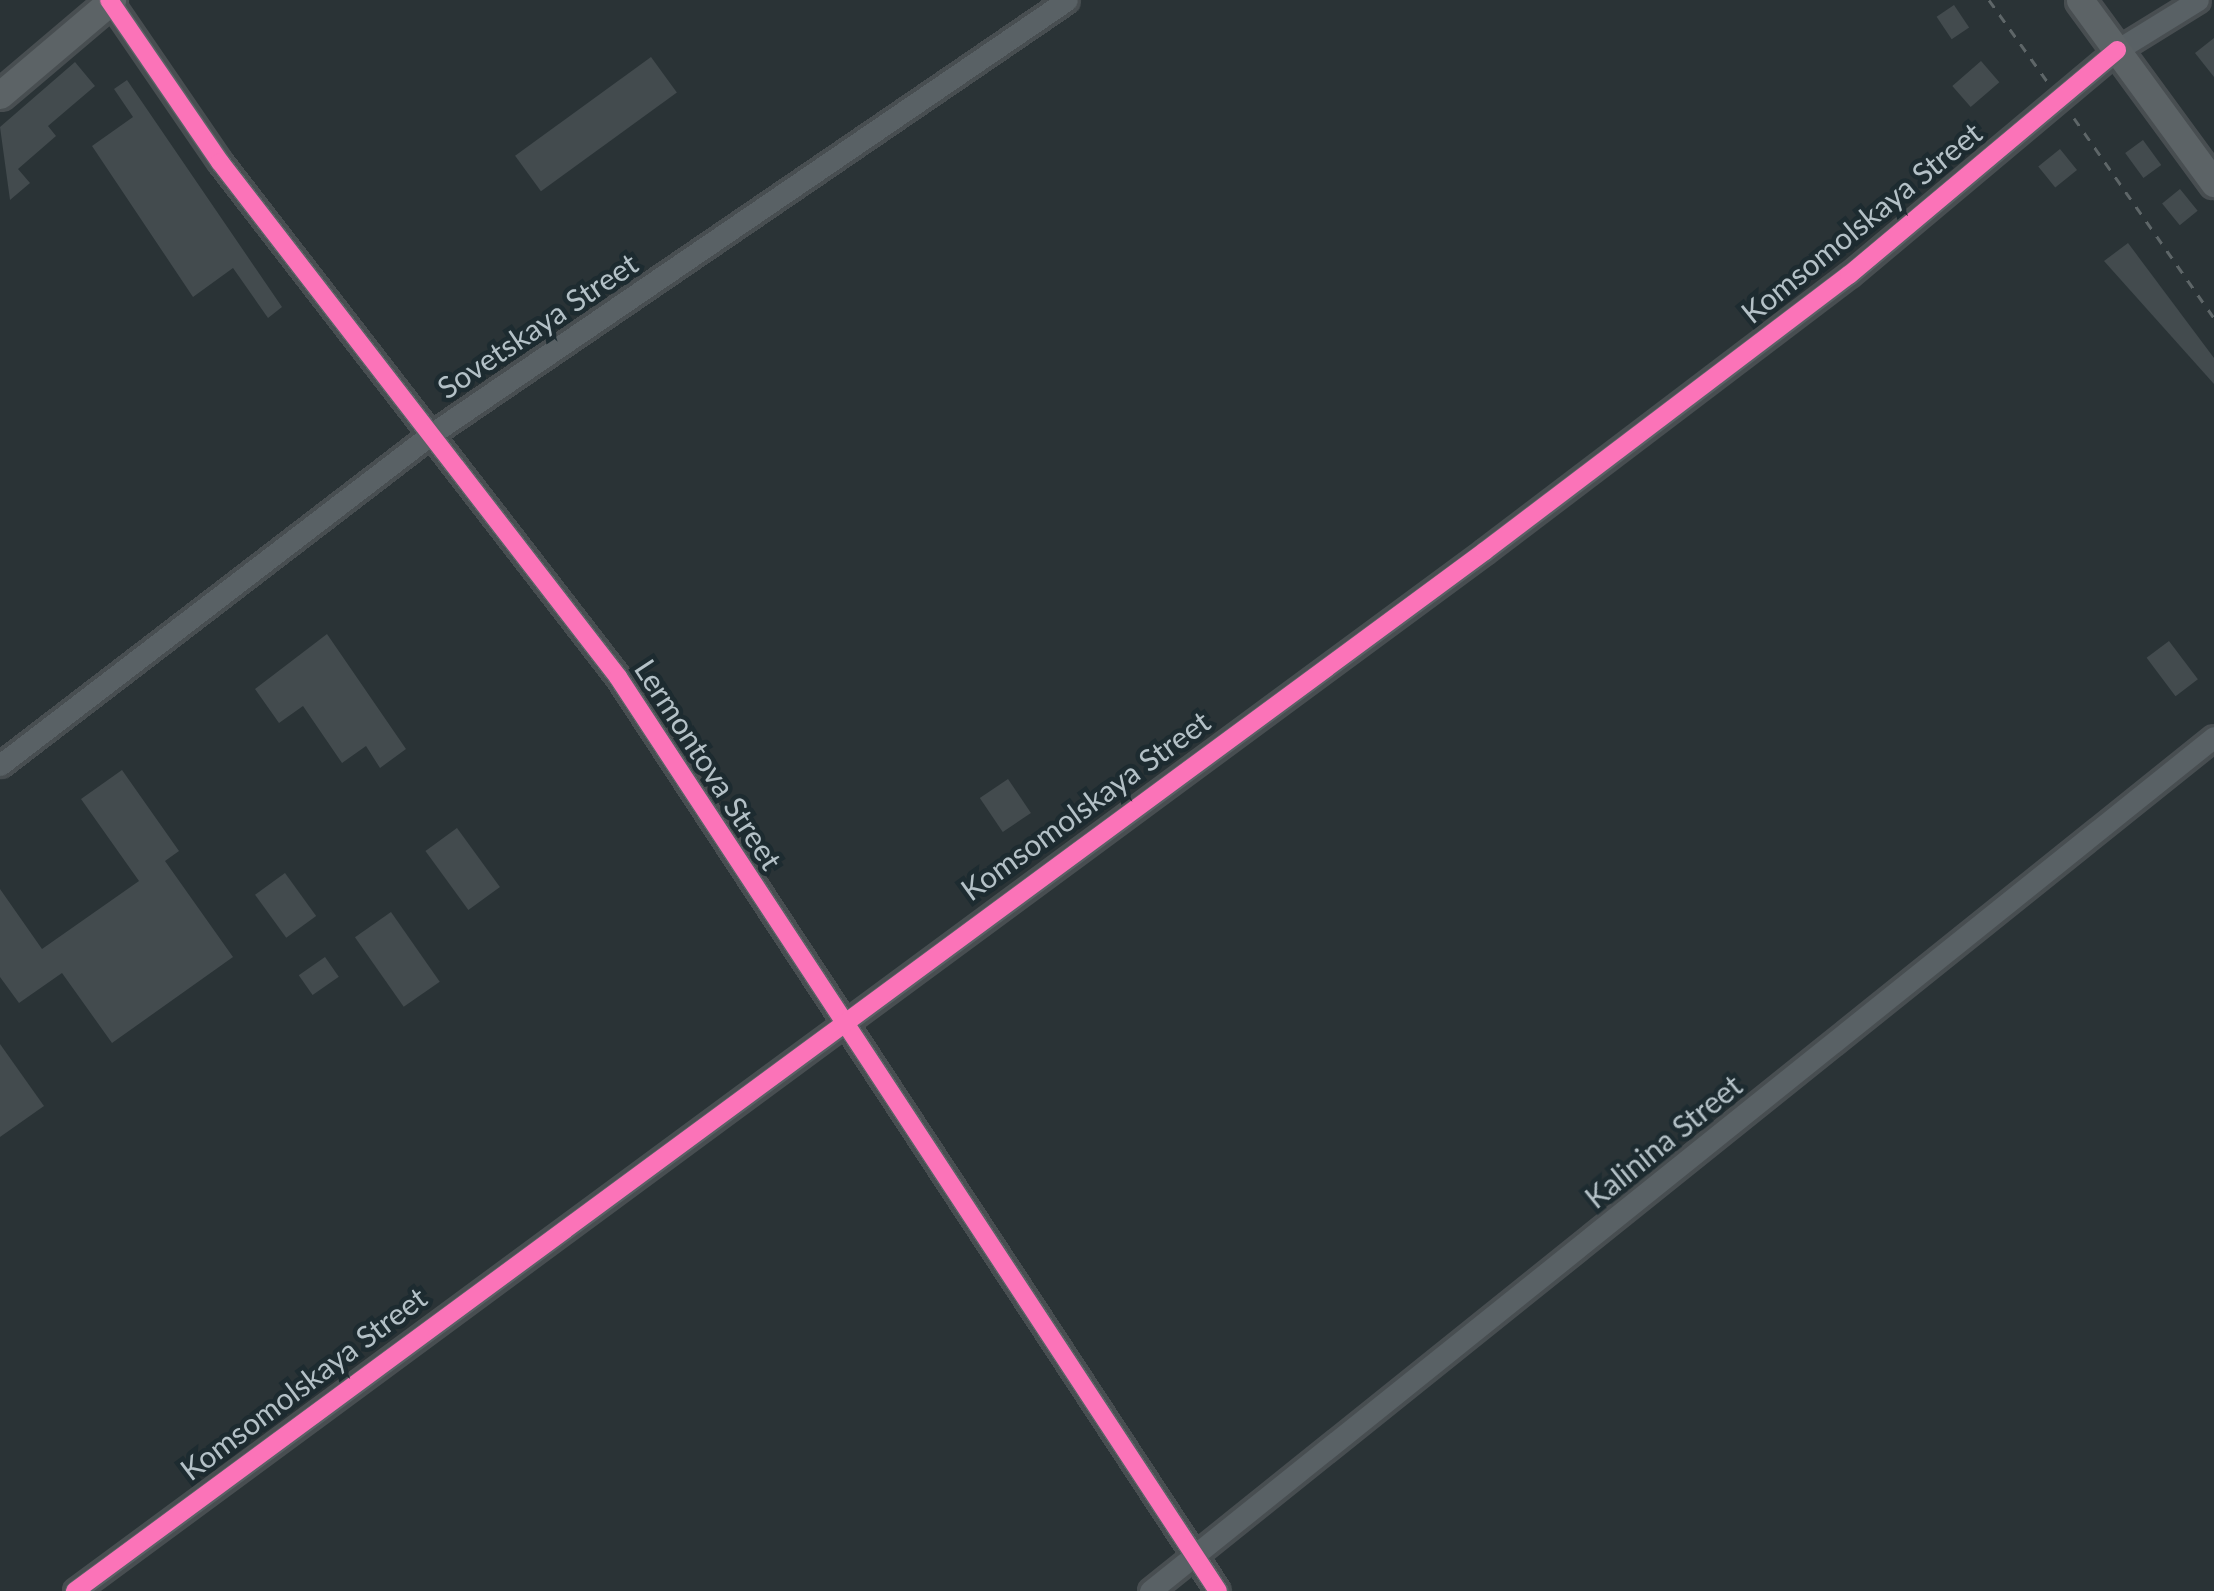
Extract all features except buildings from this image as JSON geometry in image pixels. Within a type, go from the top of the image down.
[{"type":"main road","points":[[0,94],[110,0]]},
{"type":"main road","points":[[2080,0],[2214,183]]},
{"type":"street","name":"Lermontova Street","points":[[110,0],[430,435],[617,677],[1218,1591]]},
{"type":"street","name":"Sovetskaya Street","points":[[0,765],[430,435],[1067,0]]},
{"type":"street","name":"Komsomolskaya Street","points":[[75,1591],[840,1021],[1504,537],[1849,275],[2116,50],[2198,0]]},
{"type":"street","name":"Kalinina Street","points":[[1150,1591],[2214,737]]},
{"type":"path","points":[[1988,0],[2214,318]]},
{"type":"cycle path","points":[[109,0],[220,162],[618,677],[1218,1591]]},
{"type":"cycle path","points":[[75,1591],[1485,551],[1849,275],[2117,50]]}]
